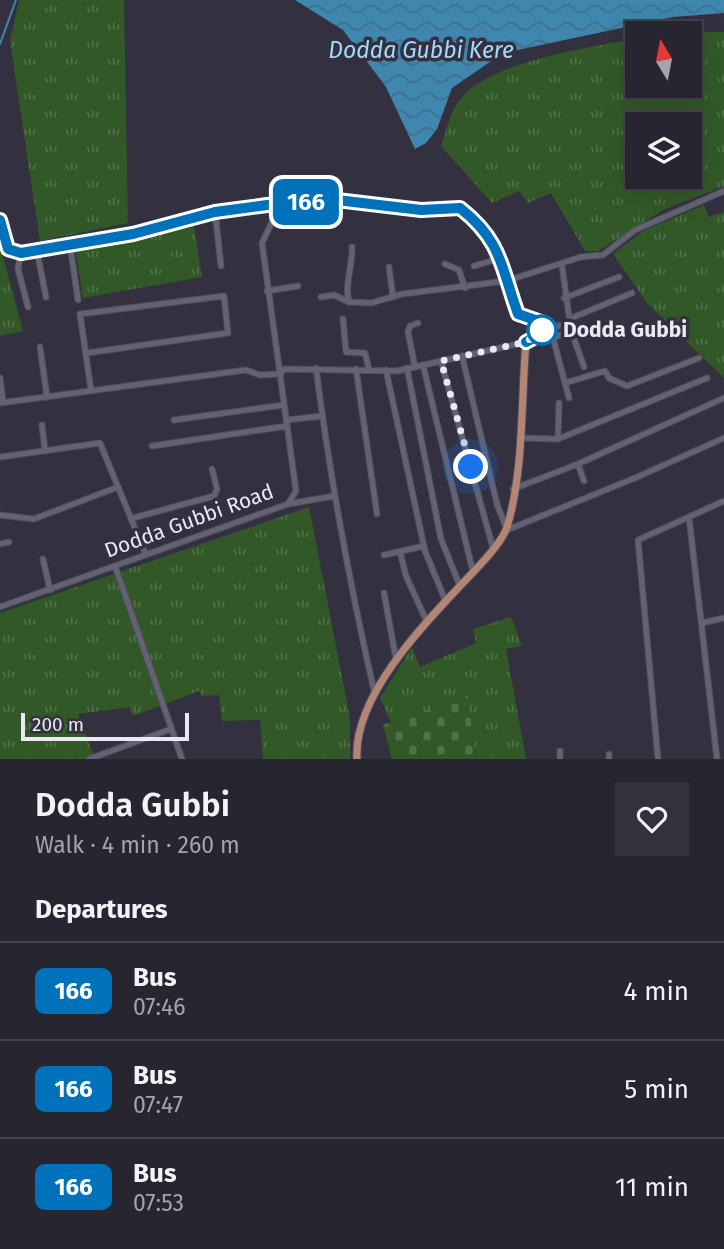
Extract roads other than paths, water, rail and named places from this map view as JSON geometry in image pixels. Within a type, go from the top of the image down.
[{"type":"main road","points":[[0,220],[2,243],[8,249],[21,253],[133,234],[215,212],[337,200],[421,210],[460,208],[479,223],[501,258],[518,314],[537,319],[541,322],[542,330],[526,342],[520,438],[507,530],[396,660],[367,709],[356,744],[357,759]]},
{"type":"street","points":[[321,297],[334,295],[349,302],[371,303],[393,297],[506,281],[562,266],[581,257],[603,255],[635,230],[724,191]]},
{"type":"street","name":"Dodda Gubbi Road","points":[[0,607],[288,504],[296,491],[262,239],[272,222],[294,203]]},
{"type":"street","points":[[215,212],[221,266]]},
{"type":"street","points":[[70,245],[78,300]]},
{"type":"street","points":[[349,302],[352,247]]},
{"type":"street","points":[[37,251],[46,297]]},
{"type":"street","points":[[21,253],[18,269],[28,307]]},
{"type":"street","points":[[474,266],[501,258]]},
{"type":"street","points":[[445,264],[459,270],[465,288]]},
{"type":"street","points":[[562,266],[564,298],[584,367]]},
{"type":"street","points":[[389,267],[393,297]]},
{"type":"street","points":[[564,298],[619,277]]},
{"type":"street","points":[[267,290],[298,286]]},
{"type":"street","points":[[553,338],[570,324],[632,293]]},
{"type":"street","points":[[87,353],[229,333],[224,296],[80,314],[91,390]]},
{"type":"street","points":[[343,319],[346,352],[365,353],[369,369]]},
{"type":"street","points":[[415,367],[408,332],[410,326],[418,323]]},
{"type":"street","points":[[542,330],[570,324]]},
{"type":"street","points":[[542,330],[553,338],[569,398]]},
{"type":"street","points":[[0,378],[2,402],[246,370],[260,375],[280,374],[284,369],[407,368],[526,342]]},
{"type":"street","points":[[40,347],[47,397]]},
{"type":"street","points":[[462,356],[497,504],[507,530],[724,438]]},
{"type":"street","points":[[565,383],[605,371],[609,378],[627,386],[699,358]]},
{"type":"street","points":[[441,361],[493,548]]},
{"type":"street","points":[[423,365],[473,572]]},
{"type":"street","points":[[316,368],[334,496],[376,696]]},
{"type":"street","points":[[407,368],[441,538],[460,586]]},
{"type":"street","points":[[356,369],[377,514]]},
{"type":"street","points":[[386,370],[424,546],[446,602]]},
{"type":"street","points":[[520,438],[558,439],[707,378]]},
{"type":"street","points":[[513,489],[578,464],[724,398]]},
{"type":"street","points":[[558,439],[559,403]]},
{"type":"street","points":[[174,420],[284,405]]},
{"type":"street","points":[[152,446],[322,416]]},
{"type":"street","points":[[42,425],[45,451]]},
{"type":"street","points":[[0,457],[100,443],[146,555]]},
{"type":"street","points":[[578,464],[584,481]]},
{"type":"street","points":[[133,518],[214,496],[217,489],[212,469]]},
{"type":"street","points":[[0,515],[34,519],[118,487]]},
{"type":"street","points":[[288,504],[334,496]]},
{"type":"street","points":[[658,759],[637,542],[641,537],[724,501]]},
{"type":"street","points":[[690,517],[717,759]]},
{"type":"street","points":[[0,544],[9,542]]},
{"type":"street","points":[[384,555],[424,546]]},
{"type":"street","points":[[400,552],[406,576],[426,622]]},
{"type":"street","points":[[43,559],[50,590]]},
{"type":"street","points":[[115,566],[182,759]]},
{"type":"street","points":[[384,593],[396,660]]},
{"type":"street","points":[[702,623],[724,618]]},
{"type":"street","points":[[89,759],[171,729]]},
{"type":"street","points":[[560,751],[560,759]]},
{"type":"water","name":"Dodda Gubbi Kere","points":[[295,0],[724,0],[724,13],[654,21],[625,21],[625,27],[503,53],[452,88],[437,129],[426,143],[415,149],[386,87],[343,30]]},
{"type":"waterway","points":[[0,44],[16,0]]},
{"type":"place","name":"Dodda Gubbi","points":[[542,330]]}]
